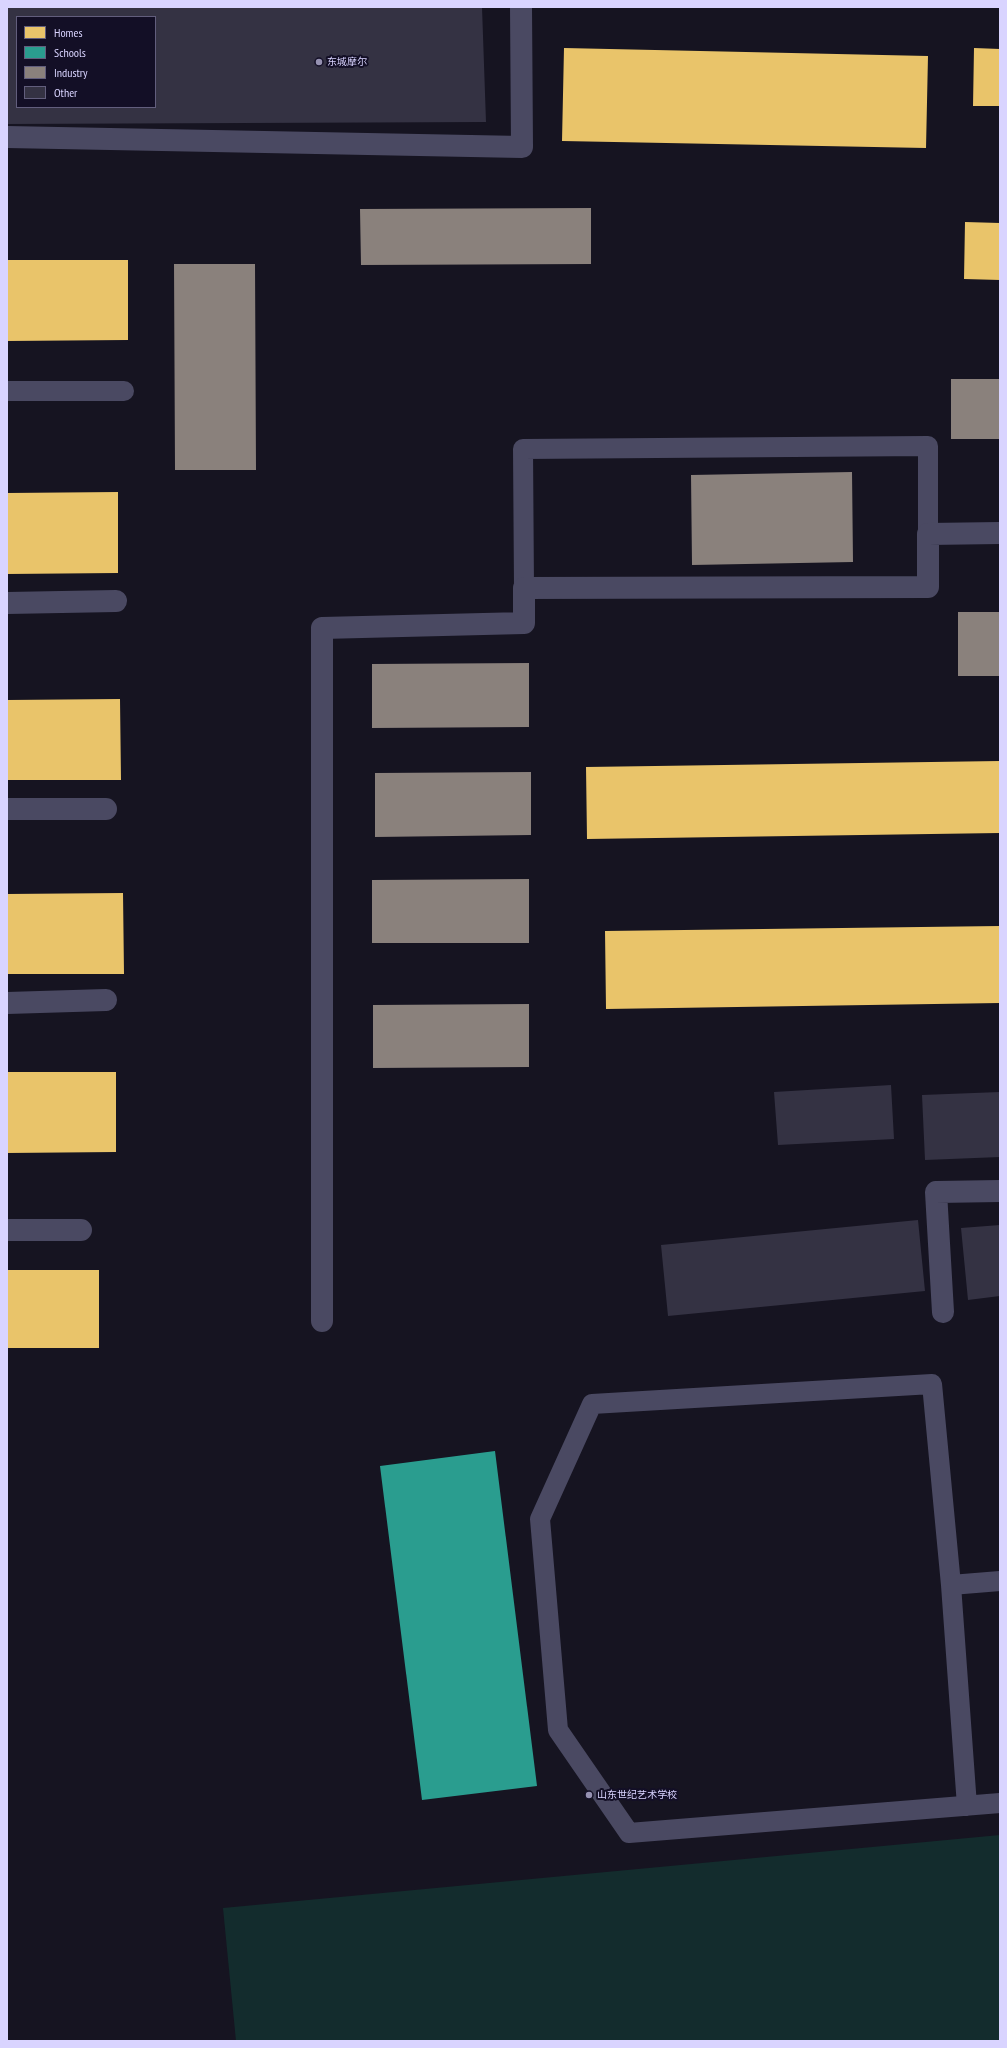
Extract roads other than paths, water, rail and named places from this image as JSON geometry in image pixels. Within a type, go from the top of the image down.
[{"type":"street","points":[[7,137],[522,147],[521,7]]},
{"type":"street","points":[[322,1321],[322,628],[524,623],[524,588],[928,587],[928,534],[1000,533]]},
{"type":"street","points":[[7,603],[116,601]]},
{"type":"street","points":[[7,809],[106,809]]},
{"type":"street","points":[[7,1003],[106,1000]]},
{"type":"street","points":[[942,1312],[936,1192],[1000,1191]]},
{"type":"street","points":[[7,1230],[81,1230]]},
{"type":"lane","points":[[7,391],[124,391]]},
{"type":"lane","points":[[524,588],[523,449],[928,446],[928,534]]},
{"type":"lane","points":[[967,1806],[951,1585],[932,1384],[592,1404],[540,1519],[558,1730],[629,1834],[967,1806],[1000,1803]]},
{"type":"lane","points":[[951,1585],[1000,1581]]},
{"type":"place","name":"东城摩尔","points":[[319,62]]},
{"type":"place","name":"山东世纪艺术学校","points":[[589,1795]]}]
